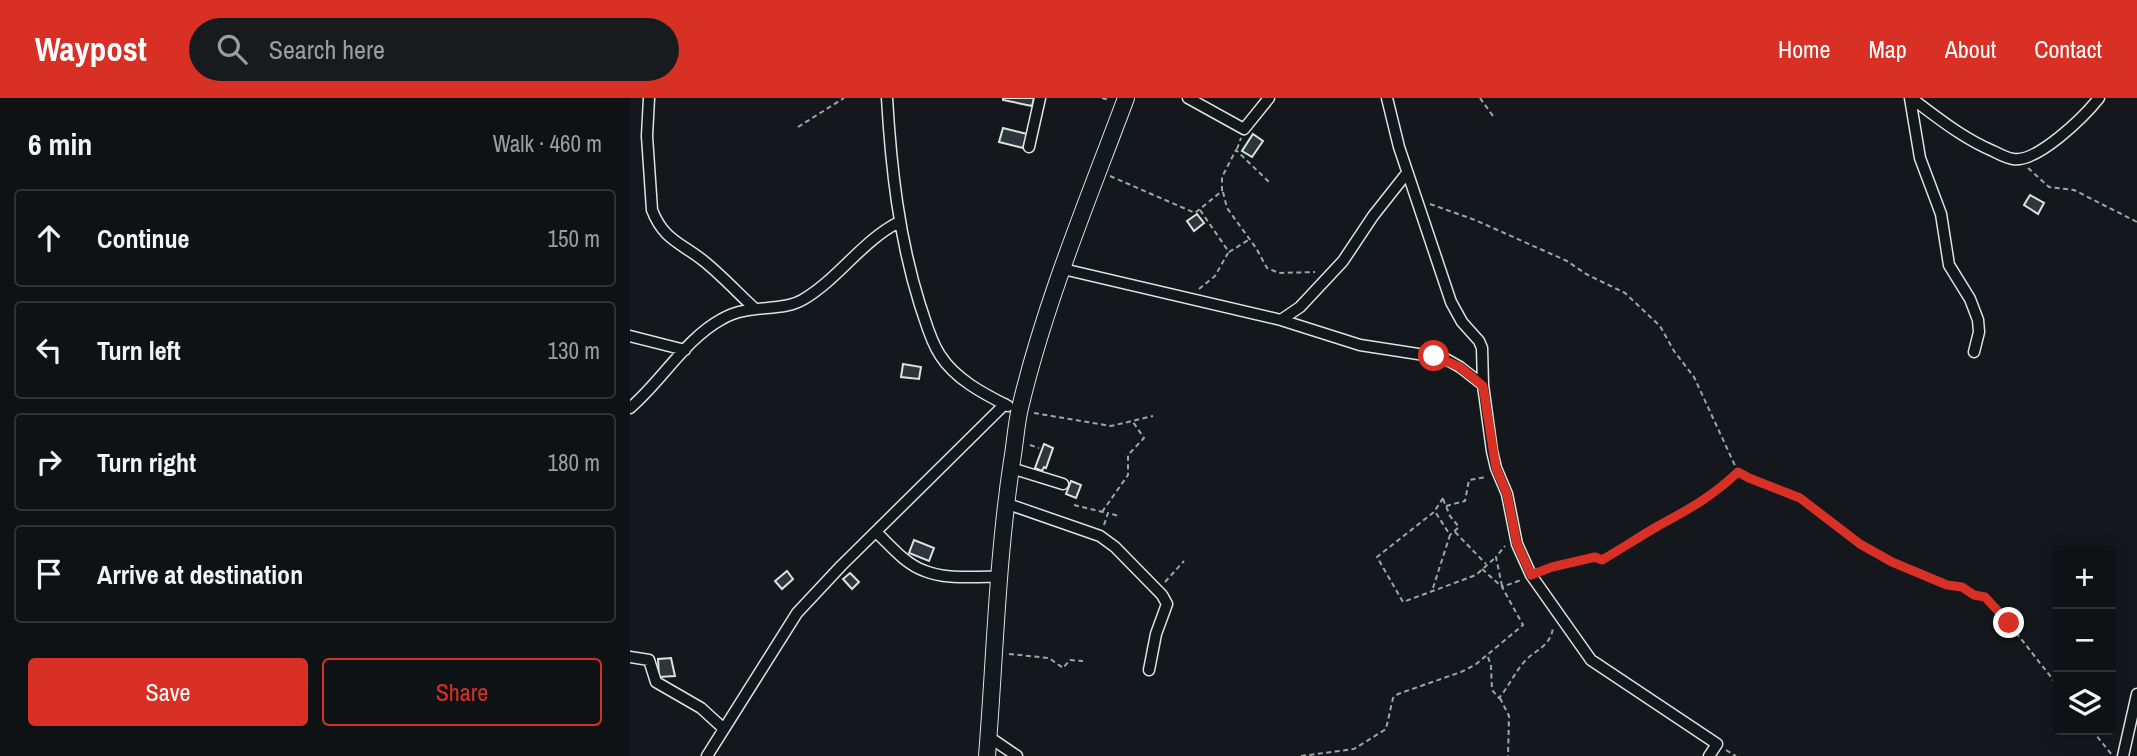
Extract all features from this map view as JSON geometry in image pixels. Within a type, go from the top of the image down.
[{"type":"street","points":[[649,98],[647,136],[652,211],[655,219],[667,236],[705,262],[753,307]]},
{"type":"street","points":[[887,98],[899,222],[908,267],[929,334],[940,356],[958,375],[982,392],[1012,407]]},
{"type":"street","points":[[1029,147],[1040,98]]},
{"type":"street","points":[[987,756],[998,577],[1011,468],[1012,407],[1038,344],[1126,98]]},
{"type":"street","points":[[1188,98],[1244,130],[1269,98]]},
{"type":"street","points":[[1387,98],[1407,173],[1456,313],[1482,348],[1483,386],[1496,468],[1507,494],[1514,535],[1531,575],[1591,660],[1717,744],[1709,756]]},
{"type":"street","points":[[1910,98],[1963,136],[2012,159],[2032,156],[2050,144],[2099,98]]},
{"type":"street","points":[[1910,98],[1920,158],[1941,214],[1949,265],[1970,299],[1978,320],[1979,332],[1974,352]]},
{"type":"street","points":[[1281,320],[1300,307],[1343,261],[1373,216],[1407,173]]},
{"type":"street","points":[[630,408],[685,350],[720,319],[753,307],[788,306],[806,298],[840,272],[875,237],[899,222]]},
{"type":"street","points":[[1063,268],[1281,320],[1360,345],[1444,358],[1483,386]]},
{"type":"street","points":[[630,336],[685,350]]},
{"type":"street","points":[[707,756],[797,613],[876,532],[1012,407]]},
{"type":"street","points":[[1011,468],[1063,484]]},
{"type":"street","points":[[1005,503],[1100,536],[1115,547],[1157,591],[1167,604],[1160,620],[1149,670]]},
{"type":"street","points":[[876,532],[909,562],[925,571],[942,575],[998,577]]},
{"type":"street","points":[[630,657],[649,660],[656,682],[701,708],[724,729]]},
{"type":"street","points":[[2123,756],[2132,735],[2137,694]]},
{"type":"street","points":[[989,737],[1017,756]]},
{"type":"path","points":[[798,127],[844,98]]},
{"type":"path","points":[[1480,98],[1493,116]]},
{"type":"path","points":[[1269,183],[1236,150],[1222,177],[1222,191],[1227,208],[1267,268],[1279,273],[1314,271],[1329,276]]},
{"type":"path","points":[[2012,159],[2032,170],[2049,187],[2074,190],[2137,222]]},
{"type":"path","points":[[1100,172],[1195,213],[1222,191]]},
{"type":"path","points":[[1413,191],[1432,205],[1475,220],[1567,261],[1626,293],[1660,326],[1674,351],[1694,377],[1738,472],[1800,498],[1860,544],[1892,562],[1947,585],[1962,587],[1974,595],[1985,597],[2053,680]]},
{"type":"path","points":[[1200,209],[1229,252]]},
{"type":"path","points":[[1192,299],[1198,290],[1215,276],[1229,252],[1250,239]]},
{"type":"path","points":[[1012,407],[1111,426],[1153,416]]},
{"type":"path","points":[[1102,512],[1128,475],[1128,455],[1144,438],[1132,421]]},
{"type":"path","points":[[1446,506],[1465,501],[1469,480],[1489,477],[1496,468]]},
{"type":"path","points":[[1502,587],[1552,567],[1595,557],[1602,560],[1656,527],[1691,510],[1718,491],[1738,472]]},
{"type":"path","points":[[1433,589],[1450,535],[1459,527],[1443,498],[1434,512],[1377,557],[1403,602],[1476,575],[1496,557],[1514,535]]},
{"type":"path","points":[[1074,505],[1119,516]]},
{"type":"path","points":[[1434,512],[1450,535]]},
{"type":"path","points":[[1100,536],[1108,513]]},
{"type":"path","points":[[1455,532],[1487,565]]},
{"type":"path","points":[[1301,756],[1354,749],[1386,729],[1393,698],[1398,694],[1461,673],[1488,656],[1523,625],[1502,587],[1496,557]]},
{"type":"path","points":[[1157,591],[1184,561]]},
{"type":"path","points":[[1482,569],[1502,587]]},
{"type":"path","points":[[1499,698],[1527,658],[1542,650],[1552,637],[1556,612]]},
{"type":"path","points":[[994,653],[1049,658],[1063,668],[1070,660],[1083,661]]},
{"type":"path","points":[[1488,656],[1492,690],[1508,716],[1508,756]]},
{"type":"path","points":[[2096,735],[2113,756]]},
{"type":"building","points":[[1003,98],[1034,98],[1032,106]]},
{"type":"building","points":[[1003,128],[1027,134],[1023,148],[999,142]]},
{"type":"building","points":[[1253,134],[1263,141],[1252,157],[1242,151]]},
{"type":"building","points":[[2030,195],[2044,203],[2038,214],[2024,205]]},
{"type":"building","points":[[1197,214],[1204,223],[1194,231],[1187,221]]},
{"type":"building","points":[[903,364],[921,367],[919,379],[901,377]]},
{"type":"building","points":[[1044,444],[1053,448],[1046,468],[1042,471],[1035,468]]},
{"type":"building","points":[[1071,481],[1081,485],[1076,498],[1066,494]]},
{"type":"building","points":[[914,540],[934,548],[929,561],[909,553]]},
{"type":"building","points":[[787,571],[793,579],[782,589],[775,581]]},
{"type":"building","points":[[850,573],[859,582],[852,589],[843,579]]},
{"type":"building","points":[[671,658],[675,676],[659,677],[658,659]]},
{"type":"route","points":[[1434,356],[1460,367],[1483,386],[1496,468],[1507,494],[1514,535],[1531,575],[1595,557],[1602,560],[1656,527],[1691,510],[1718,491],[1738,472],[1800,498],[1860,544],[1892,562],[1947,585],[1962,587],[1974,595],[1985,597],[2009,623]]}]
